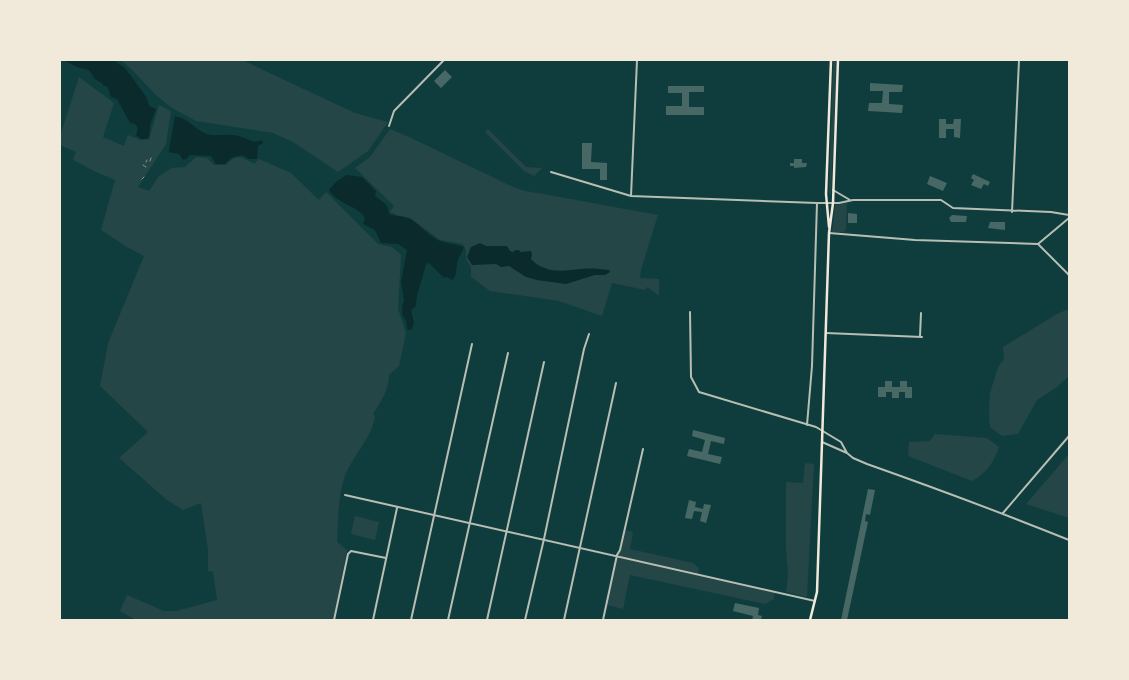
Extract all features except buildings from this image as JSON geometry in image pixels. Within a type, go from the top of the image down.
[{"type":"main road","points":[[810,620],[817,592],[829,233],[827,203],[832,60]]},
{"type":"main road","points":[[829,233],[833,203],[838,60]]},
{"type":"street","points":[[389,126],[394,111],[444,60]]},
{"type":"street","points":[[631,196],[637,60]]},
{"type":"street","points":[[1012,212],[1020,60]]},
{"type":"street","points":[[551,172],[631,196],[817,203],[850,200],[941,200],[952,208],[1012,212],[1051,212],[1069,216]]},
{"type":"street","points":[[833,190],[850,200]]},
{"type":"street","points":[[807,425],[812,366],[817,203]]},
{"type":"street","points":[[1038,244],[1069,216]]},
{"type":"street","points":[[829,233],[915,240],[1038,244],[1069,275]]},
{"type":"street","points":[[690,312],[691,377],[699,392],[822,430],[841,442],[847,453]]},
{"type":"street","points":[[826,333],[921,336],[921,313]]},
{"type":"street","points":[[526,620],[584,349],[589,334]]},
{"type":"street","points":[[411,620],[472,344]]},
{"type":"street","points":[[448,620],[508,353]]},
{"type":"street","points":[[487,620],[544,362]]},
{"type":"street","points":[[564,620],[616,383]]},
{"type":"street","points":[[1003,513],[1069,436]]},
{"type":"street","points":[[822,442],[867,464],[1003,513],[1069,540]]},
{"type":"street","points":[[603,620],[643,450]]},
{"type":"street","points":[[345,495],[815,601]]},
{"type":"street","points":[[373,620],[397,508]]},
{"type":"street","points":[[334,620],[348,554],[351,551],[386,558]]},
{"type":"path","points":[[142,165],[146,167]]},
{"type":"shaded area","points":[[63,60],[113,60],[125,68],[147,98],[149,106],[156,109],[150,125],[149,137],[141,139],[136,135],[138,128],[135,124],[130,123],[117,99],[111,97],[107,86],[103,86],[103,84],[95,79],[89,70],[77,67]]},
{"type":"shaded area","points":[[121,60],[242,60],[355,113],[388,122],[368,151],[338,172],[293,142],[273,133],[196,121],[172,108],[157,96]]},
{"type":"shaded area","points":[[833,60],[837,60],[831,194],[829,195]]},
{"type":"shaded area","points":[[79,77],[114,103],[103,137],[124,146],[128,135],[141,140],[149,139],[159,105],[171,111],[166,144],[138,187],[149,191],[159,176],[172,168],[185,167],[196,157],[207,158],[214,165],[226,165],[239,157],[254,164],[259,159],[291,173],[319,200],[326,192],[378,244],[392,247],[401,255],[398,309],[406,333],[399,366],[389,375],[382,400],[373,414],[375,416],[370,432],[345,476],[339,508],[337,542],[347,550],[333,620],[136,620],[120,611],[127,595],[164,611],[176,611],[217,600],[213,572],[208,571],[208,550],[201,503],[183,510],[167,500],[119,458],[148,432],[100,386],[108,343],[144,256],[101,230],[115,180],[73,160],[76,152],[60,145],[60,136]]},
{"type":"shaded area","points":[[175,116],[184,119],[210,135],[234,135],[254,142],[262,140],[263,143],[258,146],[257,159],[249,159],[242,155],[231,158],[225,164],[216,164],[211,156],[189,155],[188,158],[183,160],[179,154],[169,152]]},
{"type":"shaded area","points":[[390,129],[524,191],[658,215],[640,278],[659,279],[659,296],[647,287],[645,290],[612,283],[602,316],[559,301],[490,291],[471,277],[471,267],[466,259],[466,250],[463,244],[440,240],[410,218],[390,212],[394,206],[355,168],[370,157]]},
{"type":"shaded area","points":[[488,129],[526,167],[542,168],[534,176],[524,171],[485,132]]},
{"type":"shaded area","points":[[347,175],[362,177],[376,191],[375,196],[386,205],[389,214],[409,218],[440,241],[464,247],[458,259],[455,277],[452,280],[447,277],[444,278],[429,263],[426,264],[416,306],[411,310],[414,323],[412,329],[407,329],[406,321],[402,314],[404,300],[401,282],[407,250],[398,244],[381,243],[375,230],[363,224],[365,218],[361,213],[337,199],[329,190],[337,181]]},
{"type":"shaded area","points":[[847,203],[846,230],[844,232],[832,232],[835,205]]},
{"type":"shaded area","points":[[480,243],[486,246],[507,246],[510,251],[514,252],[515,250],[520,252],[531,251],[531,259],[536,264],[548,269],[561,271],[595,269],[609,270],[610,272],[605,275],[595,275],[566,284],[537,280],[526,277],[509,266],[501,267],[496,264],[472,265],[467,257],[471,247]]},
{"type":"shaded area","points":[[1066,310],[1069,311],[1069,376],[1057,387],[1037,400],[1018,434],[1002,436],[990,427],[989,414],[990,393],[998,367],[1004,359],[1003,347]]},
{"type":"shaded area","points":[[935,434],[987,438],[999,447],[989,467],[982,475],[972,481],[908,456],[909,442],[930,441]]},
{"type":"shaded area","points":[[1069,454],[1069,518],[1026,504]]},
{"type":"shaded area","points":[[805,463],[814,464],[807,597],[786,592],[788,575],[786,482],[803,483]]},
{"type":"shaded area","points":[[355,516],[379,522],[375,540],[351,534]]},
{"type":"shaded area","points":[[625,530],[633,532],[630,549],[693,563],[699,568],[698,574],[775,592],[774,599],[765,604],[630,575],[623,609],[607,605],[617,555]]}]
